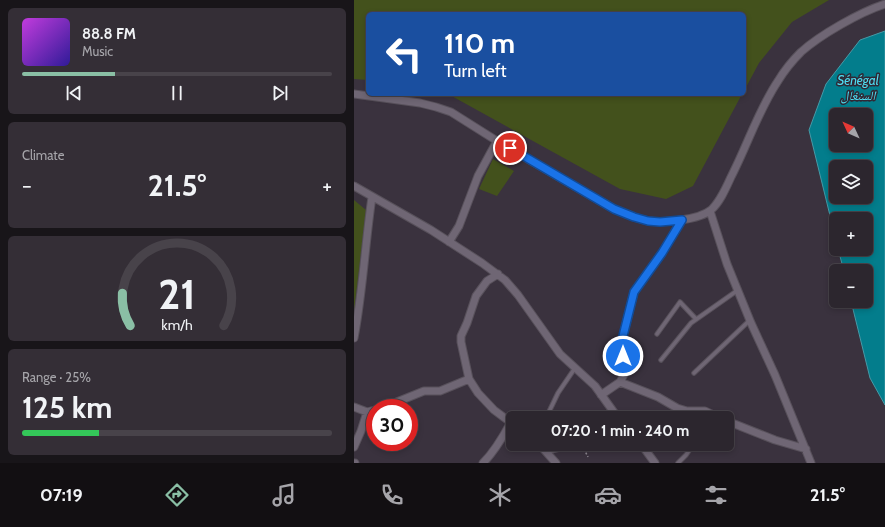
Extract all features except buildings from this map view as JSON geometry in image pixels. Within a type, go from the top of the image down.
[{"type":"street","points":[[367,96],[436,107],[451,112],[497,141],[614,209],[648,221],[660,222],[682,220],[703,215],[710,211],[717,203],[766,102],[777,81],[788,66],[814,42],[848,21],[875,7],[885,4]]},
{"type":"street","points":[[354,94],[366,96]]},
{"type":"street","points":[[450,242],[459,226],[478,176],[497,141]]},
{"type":"street","points":[[354,186],[450,242],[482,262],[505,280],[560,354],[595,386],[612,411]]},
{"type":"street","points":[[354,338],[363,283],[372,197]]},
{"type":"street","points":[[710,211],[728,264],[750,320],[776,375],[811,463]]},
{"type":"street","points":[[601,395],[620,382],[628,366],[623,356],[623,336],[634,292],[662,253],[682,220]]},
{"type":"street","points":[[498,274],[487,281],[476,296],[461,336],[469,379],[478,393],[494,410],[506,419]]},
{"type":"street","points":[[404,399],[424,391],[440,391],[469,379]]},
{"type":"street","points":[[620,382],[644,391],[687,411]]},
{"type":"street","points":[[354,407],[366,412]]},
{"type":"street","points":[[354,447],[366,415]]},
{"type":"street","points":[[734,424],[775,440],[806,449]]},
{"type":"street","points":[[483,463],[500,443],[506,433]]},
{"type":"street","points":[[646,451],[655,463]]},
{"type":"street","points":[[547,452],[556,463]]},
{"type":"lane","points":[[661,360],[696,318],[738,290]]},
{"type":"lane","points":[[657,334],[680,302],[696,318]]},
{"type":"lane","points":[[694,373],[750,320]]},
{"type":"lane","points":[[549,411],[558,393],[575,368]]},
{"type":"lane","points":[[547,452],[551,451]]},
{"type":"lane","points":[[678,463],[689,451]]},
{"type":"path","points":[[585,451],[588,457]]},
{"type":"green space","points":[[354,0],[829,0],[792,22],[759,63],[746,87],[746,12],[366,12],[366,80],[354,79]]},
{"type":"green space","points":[[452,96],[741,96],[693,186],[666,199],[620,189]]},
{"type":"green space","points":[[493,159],[514,171],[497,196],[479,189]]},
{"type":"green space","points":[[354,200],[366,210],[354,313]]},
{"type":"water","name":"Sénégal السنغال","points":[[885,31],[885,405],[870,378],[853,308],[873,308],[873,264],[842,264],[840,256],[873,256],[873,212],[829,212],[809,130],[826,84],[860,40]]},
{"type":"route","points":[[510,148],[614,209],[648,221],[660,222],[682,220],[662,253],[634,292],[623,336],[623,356]]}]
